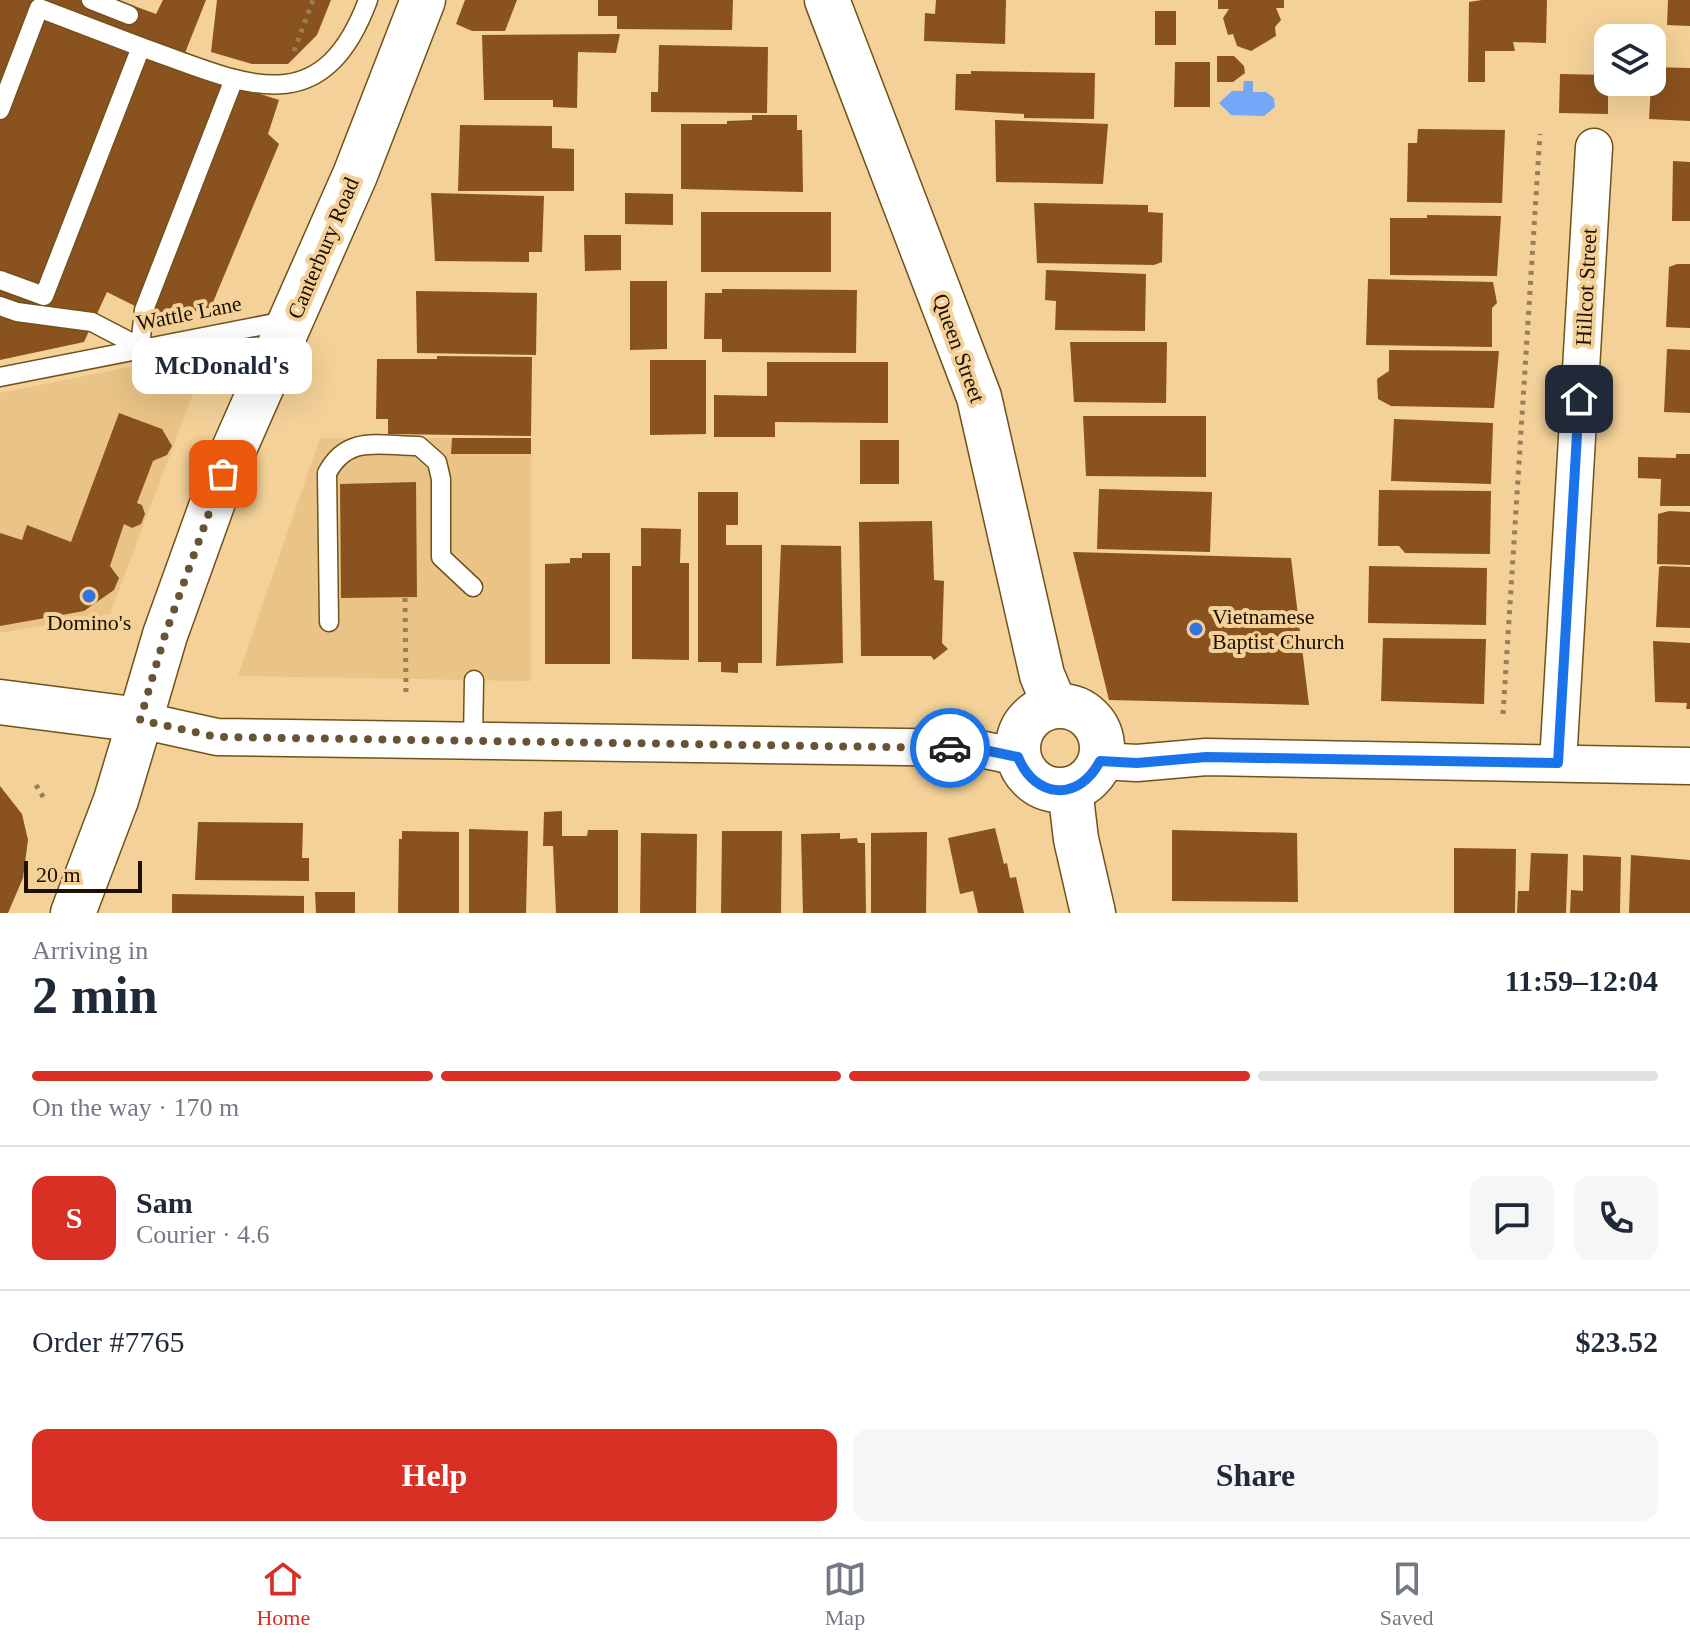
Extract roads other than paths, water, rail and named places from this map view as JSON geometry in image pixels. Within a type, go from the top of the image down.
[{"type":"main road","name":"Canterbury Road","points":[[73,913],[113,811],[165,635],[223,474],[355,175],[423,0]]},
{"type":"main road","name":"Queen Street","points":[[827,0],[979,397],[1042,675],[1055,706]]},
{"type":"main road","points":[[0,702],[140,720]]},
{"type":"main road","points":[[1085,775],[1053,790],[1037,784],[1024,772],[1018,757],[1022,730],[1030,718],[1055,706],[1082,712],[1093,721],[1099,733],[1085,775],[1076,839],[1093,913]]},
{"type":"street","name":"Hillcot Street","points":[[1558,763],[1594,147]]},
{"type":"street","points":[[140,720],[217,737],[975,748],[1018,757]]},
{"type":"street","points":[[1085,775],[1137,763],[1206,757],[1690,766]]},
{"type":"lane","points":[[91,0],[129,15]]},
{"type":"lane","points":[[0,110],[41,4],[141,47],[234,79],[277,87],[317,75],[340,55],[359,26],[368,0]]},
{"type":"lane","points":[[44,296],[141,47]]},
{"type":"lane","points":[[0,280],[44,296],[140,347],[144,310],[234,79]]},
{"type":"lane","points":[[0,306],[17,312],[92,322]]},
{"type":"lane","name":"Wattle Lane","points":[[0,377],[293,319]]},
{"type":"lane","points":[[329,622],[327,473],[337,455],[354,445],[419,446],[437,462],[441,557],[473,587]]},
{"type":"lane","points":[[473,741],[474,680]]},
{"type":"water","points":[[1244,81],[1253,81],[1253,92],[1266,92],[1274,98],[1275,107],[1264,116],[1231,115],[1219,103],[1232,91],[1243,91]]},
{"type":"place","name":"McDonald's","points":[[223,474]]},
{"type":"place","name":"Domino's","points":[[89,596]]},
{"type":"place","name":"Vietnamese Baptist Church","points":[[1196,629]]}]
